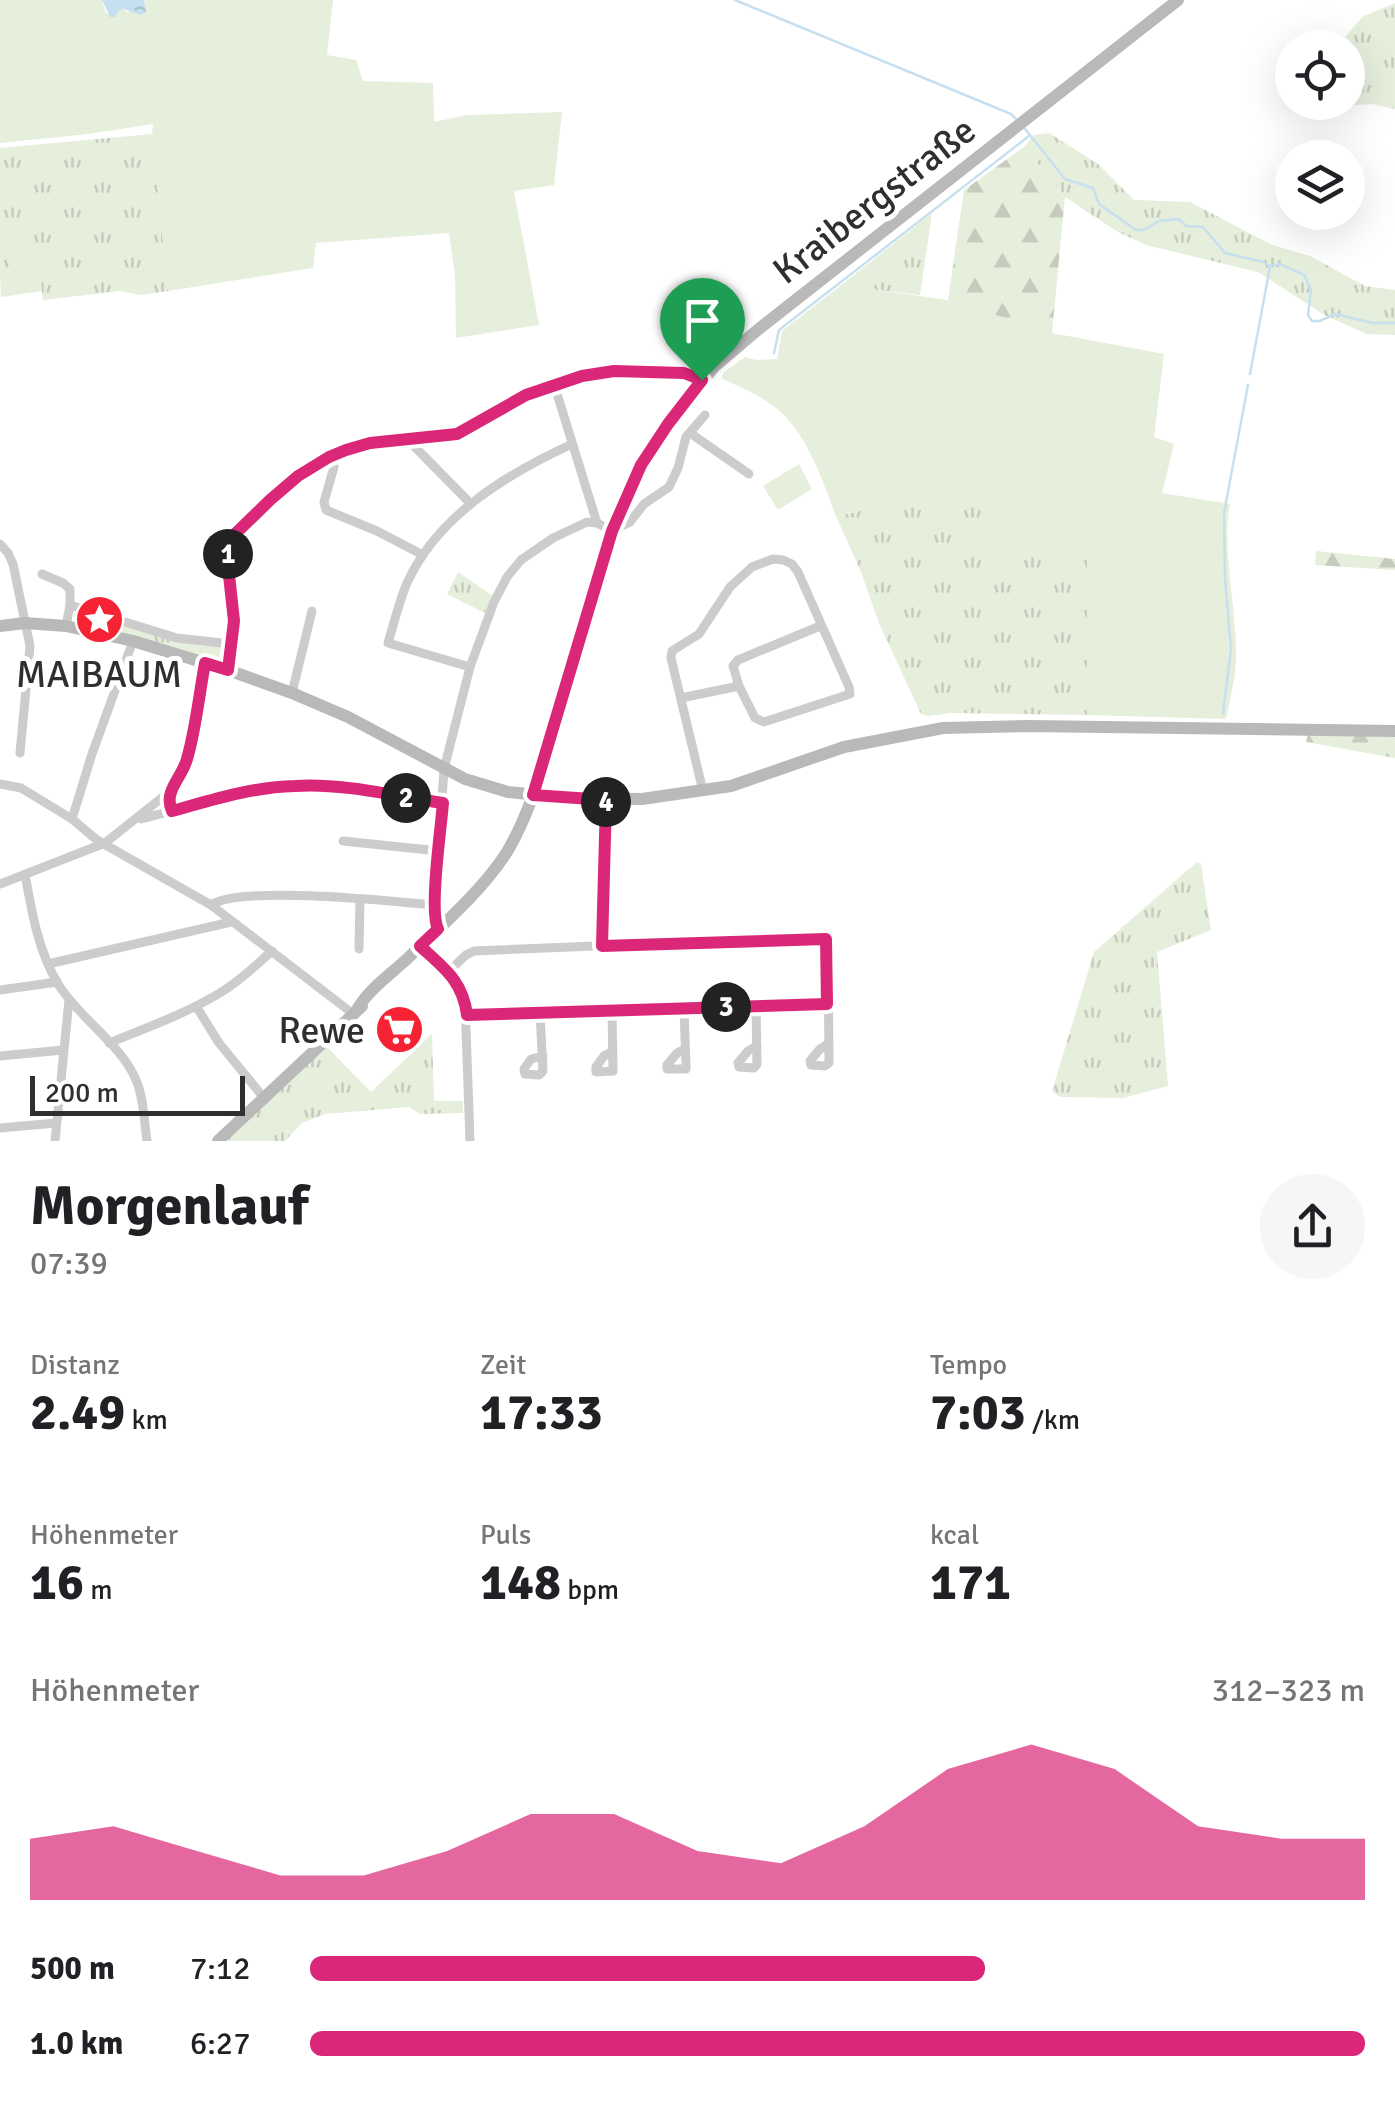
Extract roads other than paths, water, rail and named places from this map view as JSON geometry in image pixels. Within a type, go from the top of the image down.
[{"type":"street","name":"Kraibergstraße","points":[[218,1141],[438,929],[506,854],[533,795],[612,531],[641,465],[702,380],[760,328],[1178,0]]},
{"type":"street","points":[[228,670],[234,621],[229,545],[270,500],[329,457],[370,443],[457,434],[526,395],[582,376],[614,371],[684,373],[702,380]]},
{"type":"street","points":[[554,384],[597,523]]},
{"type":"street","points":[[438,929],[434,924],[434,905],[444,769],[470,667],[507,577],[521,560],[587,522],[612,531],[630,522],[644,504],[668,487],[690,433],[705,416]]},
{"type":"street","points":[[690,433],[749,474]]},
{"type":"street","points":[[408,440],[471,504]]},
{"type":"street","points":[[470,667],[388,643],[408,582],[441,533],[471,504],[532,463],[572,444]]},
{"type":"street","points":[[329,457],[334,468],[324,502],[326,510],[424,555]]},
{"type":"street","points":[[0,544],[12,564],[30,655],[20,753]]},
{"type":"street","points":[[703,791],[672,651],[699,634],[717,604],[752,567],[773,559],[796,568],[850,694],[764,722],[755,718],[733,666],[738,660],[820,626]]},
{"type":"street","points":[[42,574],[70,589],[66,626]]},
{"type":"street","points":[[70,604],[177,638],[232,644]]},
{"type":"street","points":[[292,692],[312,611]]},
{"type":"street","points":[[0,626],[66,626],[228,670],[292,692],[484,786],[533,795],[606,800],[703,791],[760,778],[857,744],[962,726],[1395,731]]},
{"type":"street","points":[[72,819],[133,642]]},
{"type":"street","points":[[0,884],[105,843],[169,792],[187,761],[205,663]]},
{"type":"street","points":[[681,698],[739,686]]},
{"type":"street","points":[[0,784],[21,788],[211,906],[355,1010]]},
{"type":"street","points":[[137,820],[257,789],[298,785],[443,803]]},
{"type":"street","points":[[169,792],[172,811]]},
{"type":"street","points":[[602,946],[606,800]]},
{"type":"street","points":[[344,841],[439,852]]},
{"type":"street","points":[[25,874],[34,925],[48,964],[69,1000],[132,1072],[138,1084],[147,1141]]},
{"type":"street","points":[[211,906],[235,896],[434,905]]},
{"type":"street","points":[[359,950],[360,899]]},
{"type":"street","points":[[48,964],[232,922]]},
{"type":"street","points":[[448,972],[474,952],[826,939],[828,1044]]},
{"type":"street","points":[[420,946],[462,990],[467,1015],[470,1141]]},
{"type":"street","points":[[109,1043],[225,990],[272,951]]},
{"type":"street","points":[[0,990],[57,982]]},
{"type":"street","points":[[54,1141],[69,1000]]},
{"type":"street","points":[[467,1015],[827,1004]]},
{"type":"street","points":[[196,1006],[219,1043],[264,1098]]},
{"type":"street","points":[[756,1006],[757,1046]]},
{"type":"street","points":[[684,1008],[685,1049]]},
{"type":"street","points":[[612,1010],[614,1051]]},
{"type":"street","points":[[540,1012],[542,1056]]},
{"type":"street","points":[[0,1056],[63,1050]]},
{"type":"street","points":[[0,1128],[56,1123]]},
{"type":"water","points":[[102,0],[144,0],[146,12],[140,15],[123,9],[110,17]]},
{"type":"waterway","points":[[735,0],[1016,119]]},
{"type":"waterway","points":[[1025,129],[1065,179],[1093,188],[1099,204],[1136,230],[1159,221],[1179,219],[1186,226],[1203,227],[1225,253],[1270,266],[1280,264],[1304,275],[1311,290],[1308,315],[1312,321],[1335,314],[1373,323],[1395,323]]},
{"type":"waterway","points":[[774,353],[779,330],[1029,136]]},
{"type":"waterway","points":[[1250,374],[1270,267]]},
{"type":"waterway","points":[[1223,714],[1231,649],[1224,513],[1248,385]]},
{"type":"place","name":"MAIBAUM","points":[[99,620]]},
{"type":"place","name":"Rewe","points":[[400,1030]]}]
